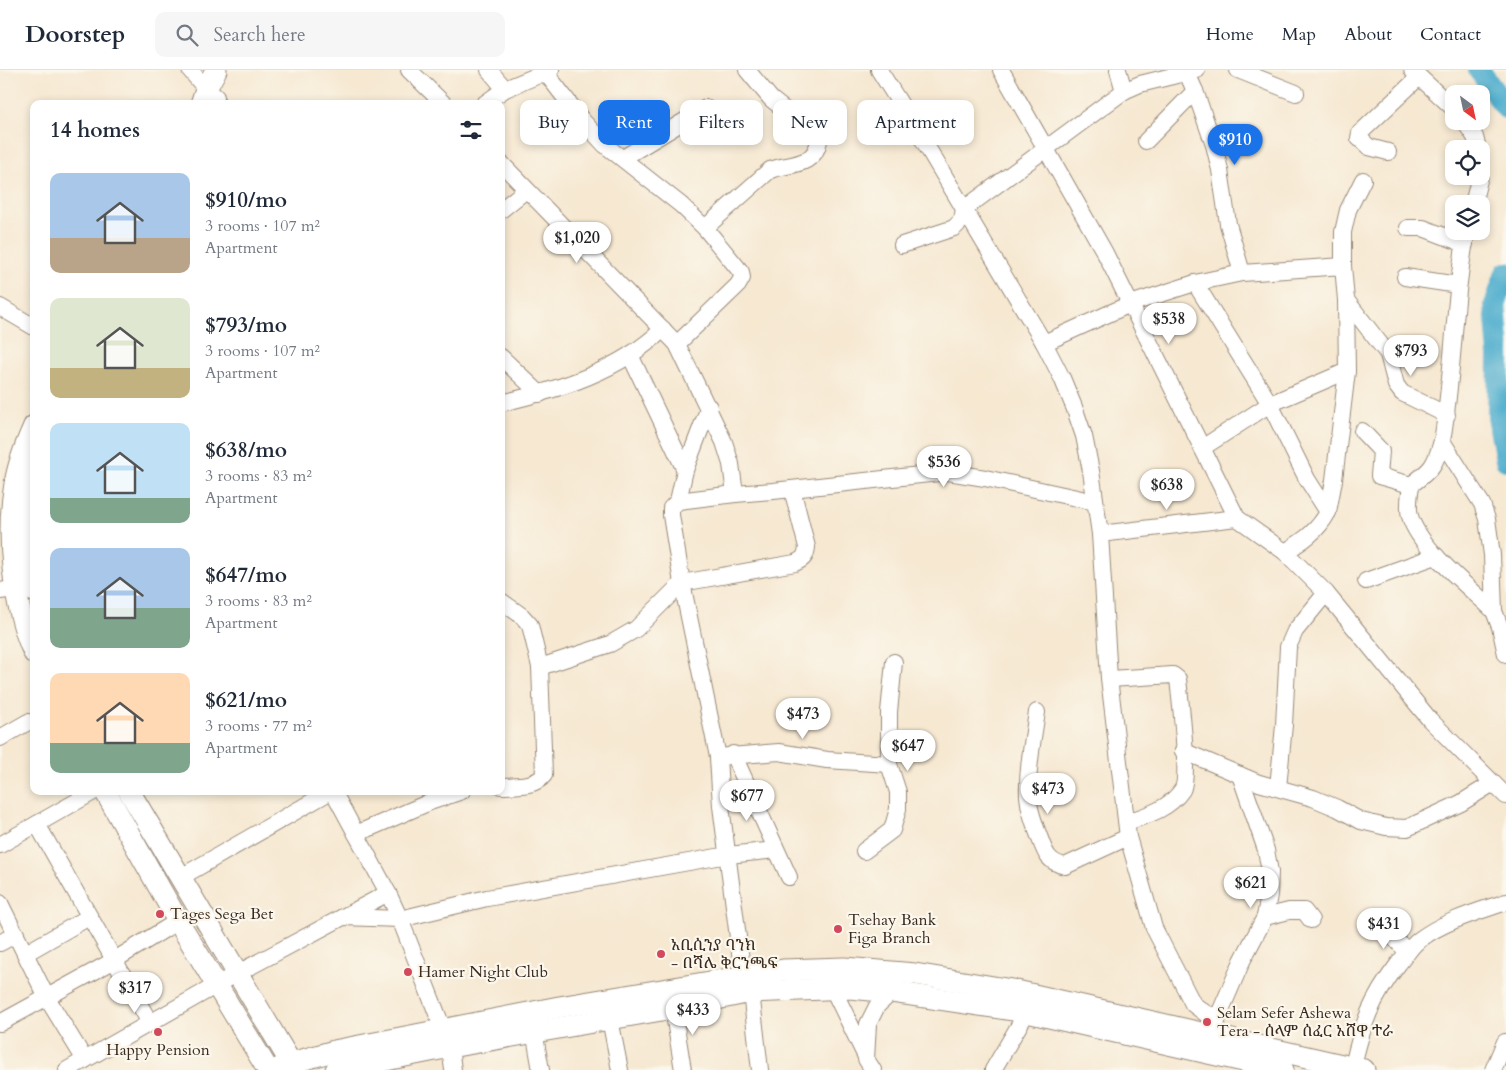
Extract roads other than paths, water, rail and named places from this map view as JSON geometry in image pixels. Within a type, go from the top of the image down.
[{"type":"main road","points":[[209,98],[216,70]]},
{"type":"main road","points":[[209,98],[227,70]]},
{"type":"main road","points":[[30,436],[15,482],[11,527],[21,589],[24,622],[30,641]]},
{"type":"main road","points":[[21,589],[29,555],[30,497]]},
{"type":"main road","points":[[112,795],[130,806],[181,877],[238,973],[287,1068],[334,1051],[446,1038],[534,1031],[673,1008],[783,970],[844,968],[915,974],[1216,1026],[1288,1065]]},
{"type":"main road","points":[[130,806],[178,921],[268,1070]]},
{"type":"main road","points":[[343,1069],[446,1038],[747,984],[833,989],[850,988],[892,992],[1027,1012],[1243,1066],[1288,1065],[1358,1068]]},
{"type":"street","points":[[190,70],[209,98]]},
{"type":"street","points":[[409,70],[440,100]]},
{"type":"street","points":[[489,70],[505,89]]},
{"type":"street","points":[[705,228],[770,170],[777,167],[787,168],[805,161],[816,153],[818,147],[819,141],[816,135],[771,99],[747,70]]},
{"type":"street","points":[[879,70],[1044,343],[1062,378],[1084,436],[1100,534],[1110,679],[1128,829],[1154,928],[1193,1004],[1205,1013],[1216,1026],[1242,961],[1266,917],[1270,895],[1270,872],[1266,850],[1240,775]]},
{"type":"street","points":[[1001,70],[1105,253],[1237,518],[1285,552],[1326,593],[1430,720],[1506,796]]},
{"type":"street","points":[[1118,70],[1124,91]]},
{"type":"street","points":[[1238,70],[1296,93]]},
{"type":"street","points":[[902,245],[954,228],[962,220],[964,209],[1124,91],[1140,84],[1192,71],[1196,91],[1214,145],[1220,170],[1228,224],[1242,273]]},
{"type":"street","points":[[490,100],[505,89],[548,72],[582,120],[605,145],[681,205],[705,228],[741,272],[742,278],[726,297],[677,344]]},
{"type":"street","points":[[1388,152],[1369,147],[1359,138],[1360,132],[1415,73],[1445,101]]},
{"type":"street","points":[[1146,141],[1196,91]]},
{"type":"street","points":[[623,158],[680,124]]},
{"type":"street","points":[[505,167],[677,344],[709,407],[724,442],[731,464],[735,494]]},
{"type":"street","points":[[1285,552],[1309,537],[1322,524],[1328,512],[1334,480],[1347,371],[1343,232],[1348,210],[1363,180]]},
{"type":"street","points":[[505,207],[526,190]]},
{"type":"street","points":[[1408,228],[1423,228],[1445,233]]},
{"type":"street","points":[[1466,240],[1458,285],[1442,441],[1436,461],[1426,473],[1411,485],[1409,514],[1416,530],[1436,556],[1494,611],[1503,626],[1506,654]]},
{"type":"street","points":[[1044,343],[1130,304],[1195,283],[1242,273],[1344,266]]},
{"type":"street","points":[[1405,277],[1458,285]]},
{"type":"street","points":[[1195,283],[1270,404],[1307,479],[1328,512]]},
{"type":"street","points":[[1346,300],[1388,354],[1396,385],[1402,393],[1446,415]]},
{"type":"street","points":[[0,307],[30,325]]},
{"type":"street","points":[[505,402],[540,394],[596,373],[649,343],[663,329]]},
{"type":"street","points":[[630,355],[685,470]]},
{"type":"street","points":[[505,361],[540,394]]},
{"type":"street","points":[[1202,448],[1270,404],[1347,371]]},
{"type":"street","points":[[709,407],[685,470],[678,501],[671,508],[682,583],[725,755],[789,877]]},
{"type":"street","points":[[1362,430],[1381,451],[1379,476],[1411,485]]},
{"type":"street","points":[[1442,441],[1482,504],[1487,519],[1492,555],[1494,611]]},
{"type":"street","points":[[678,501],[948,472],[985,478],[1095,502]]},
{"type":"street","points":[[540,666],[610,644],[636,629],[682,583],[795,563],[802,560],[806,554],[807,547],[792,489]]},
{"type":"street","points":[[1100,534],[1237,518]]},
{"type":"street","points":[[1366,580],[1436,556]]},
{"type":"street","points":[[1278,788],[1284,725],[1288,647],[1295,630],[1326,593]]},
{"type":"street","points":[[505,604],[522,616],[530,625],[540,666],[544,775],[540,781],[534,783],[505,786]]},
{"type":"street","points":[[864,851],[892,830],[898,810],[898,792],[889,764],[889,712],[894,662]]},
{"type":"street","points":[[1038,712],[1028,781],[1028,797],[1032,818],[1045,853],[1055,863],[1065,866],[1157,812],[1172,802],[1183,788],[1185,772],[1178,680],[1173,674],[1110,679]]},
{"type":"street","points":[[0,738],[28,722]]},
{"type":"street","points":[[1183,751],[1260,783],[1313,798],[1361,821],[1386,827],[1407,828],[1461,803],[1493,784]]},
{"type":"street","points":[[725,755],[779,752],[827,760],[889,764]]},
{"type":"street","points":[[725,755],[721,806],[760,1070]]},
{"type":"street","points":[[0,845],[88,795]]},
{"type":"street","points":[[181,877],[325,795]]},
{"type":"street","points":[[334,795],[388,893],[400,919],[446,1038],[453,1070]]},
{"type":"street","points":[[356,834],[450,795]]},
{"type":"street","points":[[37,824],[88,917],[150,1023]]},
{"type":"street","points":[[343,917],[400,919],[487,898],[728,855],[776,850]]},
{"type":"street","points":[[67,1070],[238,973],[388,893]]},
{"type":"street","points":[[1358,1068],[1361,1030],[1370,1006],[1385,981],[1408,952],[1418,941],[1434,930],[1458,919],[1506,902]]},
{"type":"street","points":[[0,903],[47,998],[85,1060]]},
{"type":"street","points":[[1266,917],[1289,911],[1304,911],[1311,920]]},
{"type":"street","points":[[26,953],[88,917]]},
{"type":"street","points":[[0,1023],[113,961],[178,921]]},
{"type":"street","points":[[1382,926],[1408,952]]},
{"type":"street","points":[[0,943],[16,934]]},
{"type":"street","points":[[833,989],[870,1064]]},
{"type":"street","points":[[870,1064],[868,1024],[878,1006],[892,992]]},
{"type":"street","points":[[673,1008],[683,1070]]},
{"type":"street","points":[[993,1070],[1027,1012]]},
{"type":"street","points":[[610,1019],[620,1070]]},
{"type":"street","points":[[534,1031],[541,1070]]},
{"type":"street","points":[[1493,1070],[1504,1042]]},
{"type":"waterway","points":[[1479,70],[1506,108]]},
{"type":"waterway","points":[[1506,273],[1495,305],[1499,356],[1498,417],[1506,460]]},
{"type":"place","name":"Tages Sega Bet","points":[[160,914]]},
{"type":"place","name":"Tsehay Bank Figa Branch","points":[[838,929]]},
{"type":"place","name":"አቢሲንያ ባንክ - በሻሌ ቅርንጫፍ","points":[[661,954]]},
{"type":"place","name":"Hamer Night Club","points":[[408,972]]},
{"type":"place","name":"Selam Sefer Ashewa Tera - ሰላም ሰፈር አሸዋ ተራ","points":[[1207,1022]]},
{"type":"place","name":"Happy Pension","points":[[158,1032]]}]
